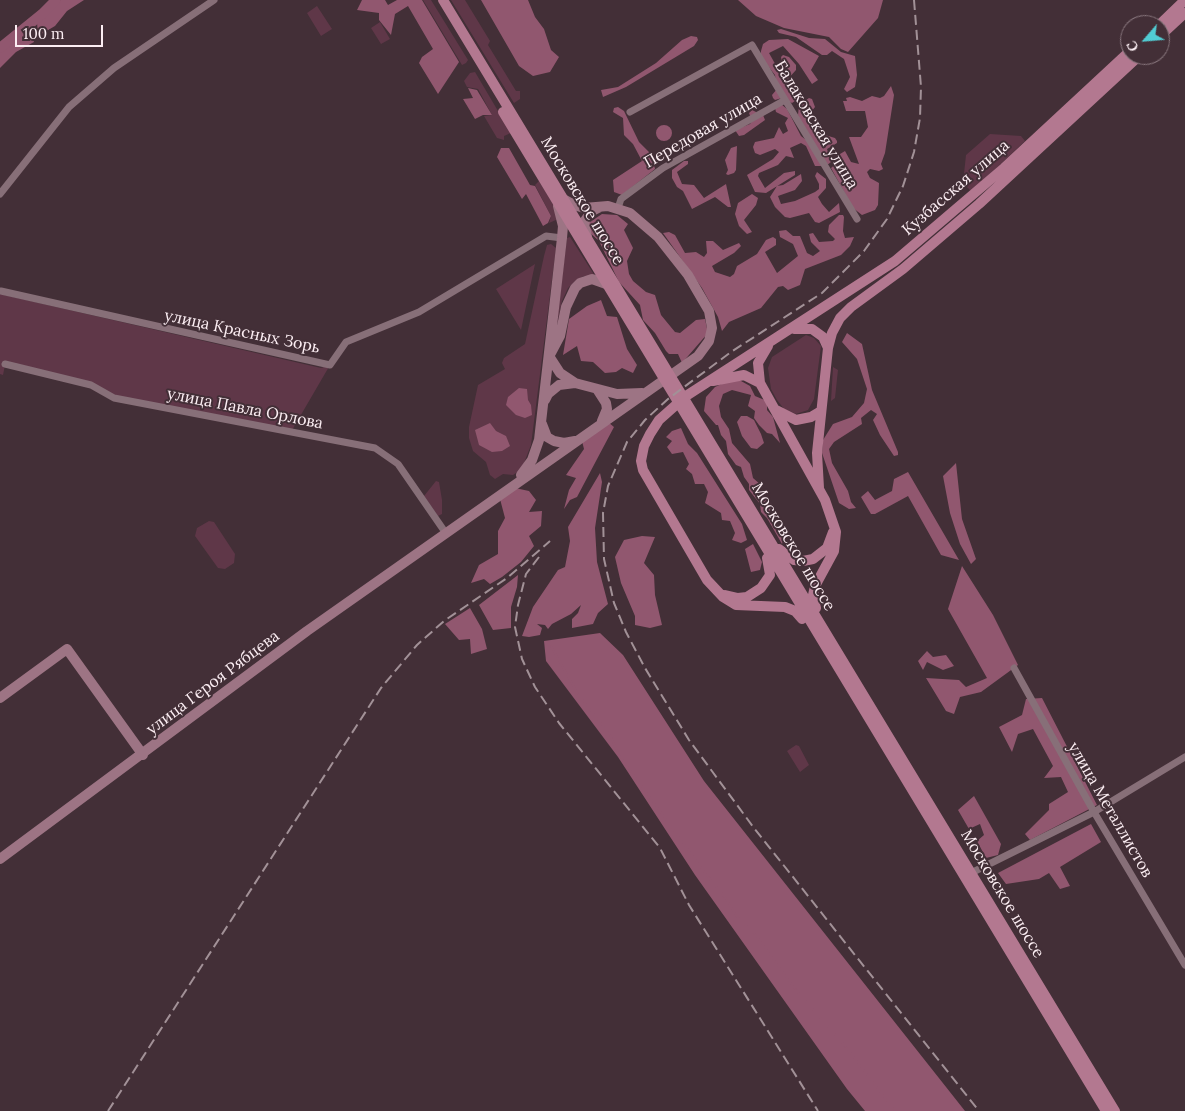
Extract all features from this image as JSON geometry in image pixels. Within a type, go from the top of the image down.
[{"type":"main road","name":"Московское шоссе","points":[[436,0],[560,202],[589,242],[660,366],[764,539],[1114,1111]]},
{"type":"main road","name":"Московское шоссе","points":[[443,0],[606,284],[660,366]]},
{"type":"main road","points":[[1169,15],[1185,0]]},
{"type":"main road","points":[[1170,27],[1185,13]]},
{"type":"main road","name":"Кузбасская улица","points":[[788,330],[895,261],[1004,168],[1120,60]]},
{"type":"main road","name":"Кузбасская улица","points":[[828,348],[832,333],[840,318],[851,307],[903,269],[979,204],[1129,65]]},
{"type":"main road","points":[[514,484],[527,468],[535,453],[541,421],[562,238],[560,202],[584,208],[601,206],[618,208],[630,213],[658,237],[688,275],[711,320],[709,341],[698,356],[577,440],[564,443],[554,441],[547,437],[541,421]]},
{"type":"main road","points":[[589,242],[584,222],[592,211],[601,206]]},
{"type":"main road","points":[[549,356],[560,336],[566,307],[575,288],[580,283],[592,279],[606,284]]},
{"type":"main road","points":[[819,488],[817,470],[820,411],[828,348],[823,337],[812,329],[788,330],[681,400],[659,420],[644,446],[641,460],[643,470],[650,484],[707,580],[719,593],[736,605],[790,608],[826,641]]},
{"type":"main road","points":[[772,341],[758,363],[760,383],[819,488],[832,513],[835,527],[836,545],[819,578],[813,595],[826,641]]},
{"type":"main road","points":[[549,356],[560,373],[575,383],[617,394],[644,393]]},
{"type":"main road","points":[[705,384],[744,375],[760,383]]},
{"type":"main road","points":[[543,403],[554,389],[566,384],[575,383]]},
{"type":"main road","points":[[597,389],[603,396],[607,410],[600,424]]},
{"type":"main road","points":[[775,409],[796,420],[811,417],[820,411]]},
{"type":"main road","name":"улица Героя Рябцева","points":[[1,855],[142,755],[307,631],[577,440]]},
{"type":"main road","points":[[764,539],[782,554],[794,560],[804,561],[813,559],[827,548],[835,527]]},
{"type":"main road","points":[[719,593],[729,597],[746,597],[754,594],[766,584],[770,568],[764,539]]},
{"type":"main road","points":[[0,698],[67,650],[142,755]]},
{"type":"main road","name":"Московское шоссе","points":[[968,875],[1106,1111]]},
{"type":"street","points":[[0,194],[70,107],[114,68],[214,0]]},
{"type":"street","name":"Балаковская улица","points":[[630,112],[752,45],[857,219]]},
{"type":"street","name":"Передовая улица","points":[[618,208],[621,199],[663,168],[785,100]]},
{"type":"street","name":"улица Красных Зорь","points":[[1,291],[330,365],[346,342],[419,312],[546,236],[562,238]]},
{"type":"street","name":"улица Павла Орлова","points":[[5,364],[91,385],[114,398],[375,448],[398,464],[445,532]]},
{"type":"street","name":"улица Металлистов","points":[[1014,668],[1094,812],[1185,965]]},
{"type":"street","points":[[968,875],[1094,812],[1185,757]]},
{"type":"shaded area","points":[[61,0],[84,0],[67,11],[55,26],[38,36],[37,22]]},
{"type":"shaded area","points":[[362,0],[385,0],[388,5],[397,0],[422,0],[459,62],[438,94],[419,63],[422,57],[433,49],[408,6],[395,14],[391,35],[379,20],[379,13],[357,10]]},
{"type":"shaded area","points":[[423,0],[431,0],[468,60],[466,63],[462,65]]},
{"type":"shaded area","points":[[451,0],[465,0],[490,41],[488,45],[516,91],[520,91],[520,99],[514,103]]},
{"type":"shaded area","points":[[481,0],[528,0],[535,17],[544,29],[551,50],[559,57],[550,72],[533,76],[519,66]]},
{"type":"shaded area","points":[[738,0],[883,0],[878,18],[848,52],[841,49],[829,37],[784,28],[756,16]]},
{"type":"shaded area","points":[[317,6],[332,29],[321,36],[307,13]]},
{"type":"shaded area","points":[[380,22],[390,39],[381,44],[371,28]]},
{"type":"shaded area","points":[[31,29],[34,42],[16,52],[0,68],[0,52]]},
{"type":"shaded area","points":[[781,29],[809,38],[825,39],[841,52],[855,56],[857,75],[855,87],[847,92],[844,89],[850,77],[844,59],[832,51],[827,55],[822,55],[796,37],[779,33],[777,30]]},
{"type":"shaded area","points":[[691,36],[697,37],[698,40],[694,46],[626,87],[603,97],[601,90],[618,87],[656,63],[682,40]]},
{"type":"shaded area","points":[[788,39],[819,56],[811,70],[818,80],[812,84],[799,64],[783,46],[769,53],[778,69],[783,67],[781,57],[783,55],[789,57],[796,65],[796,70],[787,80],[798,99],[792,103],[782,98],[775,100],[773,98],[772,95],[777,89],[775,75],[761,57],[763,44],[769,40]]},
{"type":"shaded area","points":[[475,72],[511,133],[504,136],[504,140],[497,138],[484,116],[492,115],[478,89],[467,87],[464,81],[470,73]]},
{"type":"shaded area","points":[[891,86],[894,95],[885,153],[881,164],[883,169],[879,171],[870,169],[867,172],[870,178],[879,183],[878,205],[875,210],[862,215],[853,208],[831,168],[837,163],[840,154],[845,151],[851,162],[859,164],[849,137],[861,137],[868,127],[865,111],[846,111],[843,101],[847,101],[846,98],[850,97],[862,101],[872,96],[880,98],[884,96]]},
{"type":"shaded area","points":[[468,88],[477,90],[492,115],[483,115],[475,119],[463,99],[473,98]]},
{"type":"shaded area","points":[[809,98],[812,99],[815,107],[807,117],[816,136],[820,138],[825,135],[835,138],[837,141],[837,143],[827,149],[831,162],[826,166],[815,166],[806,146],[801,143],[790,148],[794,158],[786,156],[778,165],[759,173],[758,176],[765,188],[784,173],[795,171],[795,175],[766,193],[755,192],[747,175],[773,159],[779,152],[775,149],[760,155],[755,153],[753,147],[755,142],[774,138],[779,127],[783,134],[788,131],[785,123],[788,118],[776,112],[775,108],[781,104],[787,109],[801,136],[806,140],[798,115],[799,105]]},
{"type":"shaded area","points":[[618,107],[624,111],[639,142],[652,155],[655,169],[622,195],[614,192],[613,180],[642,161],[633,144],[624,135],[623,118],[613,112],[614,108]]},
{"type":"shaded area","points":[[752,110],[758,116],[763,115],[765,120],[744,135],[739,136],[735,130],[750,124],[752,121],[749,113]]},
{"type":"shaded area","points":[[664,125],[670,127],[672,133],[670,139],[664,141],[658,139],[656,133],[658,127]]},
{"type":"shaded area","points":[[990,134],[1021,136],[1025,141],[972,191],[963,183],[966,155]]},
{"type":"shaded area","points":[[737,146],[736,170],[728,175],[726,174],[728,170],[725,160],[731,148]]},
{"type":"shaded area","points":[[501,148],[509,148],[530,185],[535,186],[551,216],[548,223],[543,226],[526,194],[522,199],[497,157]]},
{"type":"shaded area","points":[[684,161],[688,161],[688,164],[677,172],[682,184],[694,185],[704,198],[726,184],[731,207],[728,207],[715,197],[692,209],[683,191],[677,187],[672,178],[672,170]]},
{"type":"shaded area","points":[[817,172],[826,179],[826,188],[818,197],[822,204],[829,212],[839,203],[840,212],[819,223],[815,222],[809,213],[790,218],[785,217],[775,207],[770,197],[777,186],[783,185],[801,174],[802,181],[795,190],[778,196],[781,204],[795,201],[819,189],[815,176]]},
{"type":"shaded area","points":[[539,181],[559,214],[558,219],[549,223],[551,216],[535,185]]},
{"type":"shaded area","points":[[752,194],[758,198],[756,205],[744,220],[752,232],[747,234],[739,226],[735,214],[738,203]]},
{"type":"shaded area","points":[[602,214],[617,215],[628,224],[624,230],[633,248],[627,261],[629,274],[633,281],[646,292],[655,295],[661,315],[675,332],[680,333],[696,320],[705,319],[708,333],[682,363],[678,354],[669,354],[666,351],[655,333],[643,320],[640,305],[619,282],[599,241],[589,232],[587,224]]},
{"type":"shaded area","points":[[839,215],[844,217],[843,231],[845,238],[854,237],[850,246],[841,255],[805,269],[800,285],[788,290],[783,286],[778,287],[761,308],[729,322],[722,331],[718,317],[702,288],[663,233],[669,232],[675,235],[685,253],[696,252],[704,257],[707,253],[706,241],[713,241],[723,250],[739,243],[741,246],[734,253],[712,266],[715,272],[730,277],[734,274],[737,266],[757,254],[766,240],[773,237],[776,239],[776,245],[765,252],[777,273],[798,256],[793,244],[780,237],[779,231],[786,230],[793,236],[800,236],[807,253],[813,256],[820,251],[811,242],[809,234],[813,233],[819,242],[833,241],[835,239],[828,232],[829,225]]},
{"type":"shaded area","points":[[570,237],[595,276],[584,276],[576,280],[568,288],[562,301],[555,334],[567,238]]},
{"type":"shaded area","points":[[551,244],[556,248],[531,445],[519,471],[513,475],[503,474],[495,479],[490,475],[486,462],[473,451],[469,438],[469,427],[478,385],[505,369],[502,363],[504,358],[525,344],[544,256],[547,245]]},
{"type":"shaded area","points":[[535,264],[521,330],[496,289]]},
{"type":"shaded area","points":[[0,294],[321,368],[330,365],[291,432],[114,398],[91,385],[5,365],[3,375],[0,374]]},
{"type":"shaded area","points":[[601,300],[607,316],[617,317],[627,349],[637,365],[633,373],[622,368],[616,372],[605,373],[593,362],[581,361],[577,346],[563,355],[569,319],[587,306]]},
{"type":"shaded area","points":[[847,333],[862,344],[872,390],[898,452],[898,455],[894,456],[880,435],[873,420],[877,414],[871,410],[861,418],[862,424],[834,442],[829,449],[832,463],[848,491],[851,502],[856,508],[849,509],[839,503],[822,453],[823,440],[833,424],[852,417],[864,403],[867,389],[857,359],[842,342]]},
{"type":"shaded area","points":[[806,335],[814,338],[821,346],[814,399],[808,410],[796,414],[784,409],[777,400],[771,389],[768,368],[772,357]]},
{"type":"shaded area","points":[[833,367],[838,370],[835,398],[831,401]]},
{"type":"shaded area","points":[[728,381],[741,381],[750,386],[755,396],[767,401],[767,410],[773,417],[780,443],[772,434],[767,433],[754,418],[755,411],[748,406],[751,395],[732,390],[723,394],[719,406],[721,417],[729,429],[732,443],[750,464],[753,478],[761,485],[762,498],[769,501],[774,507],[772,517],[785,536],[782,544],[767,518],[761,512],[760,504],[749,490],[749,484],[744,477],[741,467],[736,465],[728,454],[726,441],[721,435],[718,425],[704,411],[706,397],[715,387]]},
{"type":"shaded area","points":[[519,388],[527,389],[528,400],[531,405],[532,415],[525,418],[516,415],[506,405],[508,397]]},
{"type":"shaded area","points":[[741,416],[747,416],[754,420],[761,434],[764,443],[757,449],[751,448],[742,436],[737,422]]},
{"type":"shaded area","points":[[608,422],[614,427],[577,497],[570,500],[564,509],[569,490],[576,478],[566,475],[584,449],[582,441]]},
{"type":"shaded area","points":[[490,423],[496,431],[506,436],[510,446],[502,451],[492,452],[479,445],[475,430]]},
{"type":"shaded area","points":[[681,428],[688,444],[697,453],[742,524],[747,540],[741,543],[732,540],[735,533],[730,521],[722,520],[721,513],[705,503],[708,492],[704,484],[695,484],[692,474],[686,469],[689,464],[683,452],[672,454],[667,447],[672,441],[666,437],[672,431]]},
{"type":"shaded area","points":[[956,463],[962,519],[976,559],[971,564],[960,544],[950,513],[943,476]]},
{"type":"shaded area","points":[[908,472],[959,560],[941,555],[908,496],[875,514],[871,514],[861,497],[868,491],[875,500],[892,491],[894,479]]},
{"type":"shaded area","points":[[600,473],[602,482],[595,528],[597,562],[608,604],[598,613],[593,624],[572,628],[572,619],[578,613],[581,605],[571,614],[552,624],[548,629],[545,625],[537,624],[542,628],[540,635],[522,636],[533,607],[558,570],[565,567],[570,541],[568,527]]},
{"type":"shaded area","points":[[436,481],[439,482],[442,500],[442,514],[438,516],[424,496]]},
{"type":"shaded area","points":[[515,488],[529,491],[536,500],[529,512],[542,511],[541,526],[529,536],[534,546],[521,562],[502,577],[490,584],[484,579],[471,583],[479,565],[498,554],[498,531],[505,518],[500,499]]},
{"type":"shaded area","points":[[209,521],[214,522],[235,554],[234,563],[225,569],[218,568],[195,536],[197,528]]},
{"type":"shaded area","points":[[642,536],[655,537],[644,563],[654,575],[655,595],[662,625],[650,628],[635,625],[635,616],[621,583],[615,557],[624,540]]},
{"type":"shaded area","points":[[753,544],[762,562],[760,570],[751,572],[745,549]]},
{"type":"shaded area","points":[[962,566],[993,615],[1018,665],[981,692],[960,697],[954,714],[946,711],[926,678],[959,680],[966,687],[987,678],[948,609]]},
{"type":"shaded area","points":[[518,575],[517,587],[511,607],[511,628],[493,630],[479,605]]},
{"type":"shaded area","points":[[470,608],[482,629],[487,649],[471,654],[470,639],[459,640],[445,624]]},
{"type":"shaded area","points":[[600,633],[623,655],[704,781],[965,1111],[865,1111],[847,1089],[695,875],[618,757],[546,661],[544,641]]},
{"type":"shaded area","points":[[927,651],[933,657],[946,655],[954,666],[943,670],[927,662],[923,670],[918,661]]},
{"type":"shaded area","points":[[1042,698],[1097,805],[1030,840],[1025,834],[1049,810],[1049,804],[1068,792],[1061,777],[1044,778],[1053,766],[1033,729],[1018,734],[1012,752],[999,727],[1022,715],[1026,699]]},
{"type":"shaded area","points":[[796,745],[799,746],[809,765],[800,772],[787,751]]},
{"type":"shaded area","points":[[974,796],[1001,844],[998,855],[986,858],[977,841],[984,835],[980,824],[969,829],[958,810]]},
{"type":"shaded area","points":[[1091,824],[1101,842],[1060,867],[1070,886],[1060,889],[1049,873],[1039,879],[1006,884],[998,873]]},
{"type":"waterway","points":[[0,48],[42,14],[56,0]]},
{"type":"waterway","points":[[551,646],[578,694],[610,735],[619,755],[708,877],[725,897],[737,917],[755,934],[795,989],[846,1047],[895,1111]]},
{"type":"railway","points":[[914,0],[921,87],[920,118],[914,152],[903,186],[887,219],[864,251],[822,293],[731,352],[668,399],[645,420],[627,442],[608,486],[603,513],[604,559],[614,603],[626,632],[645,668],[689,740],[754,828],[979,1111]]},
{"type":"railway","points":[[108,1111],[381,688],[417,645],[444,621],[507,578],[550,541]]},
{"type":"railway","points":[[539,557],[526,574],[518,605],[515,627],[522,659],[535,687],[559,723],[660,848],[689,905],[818,1111]]}]
